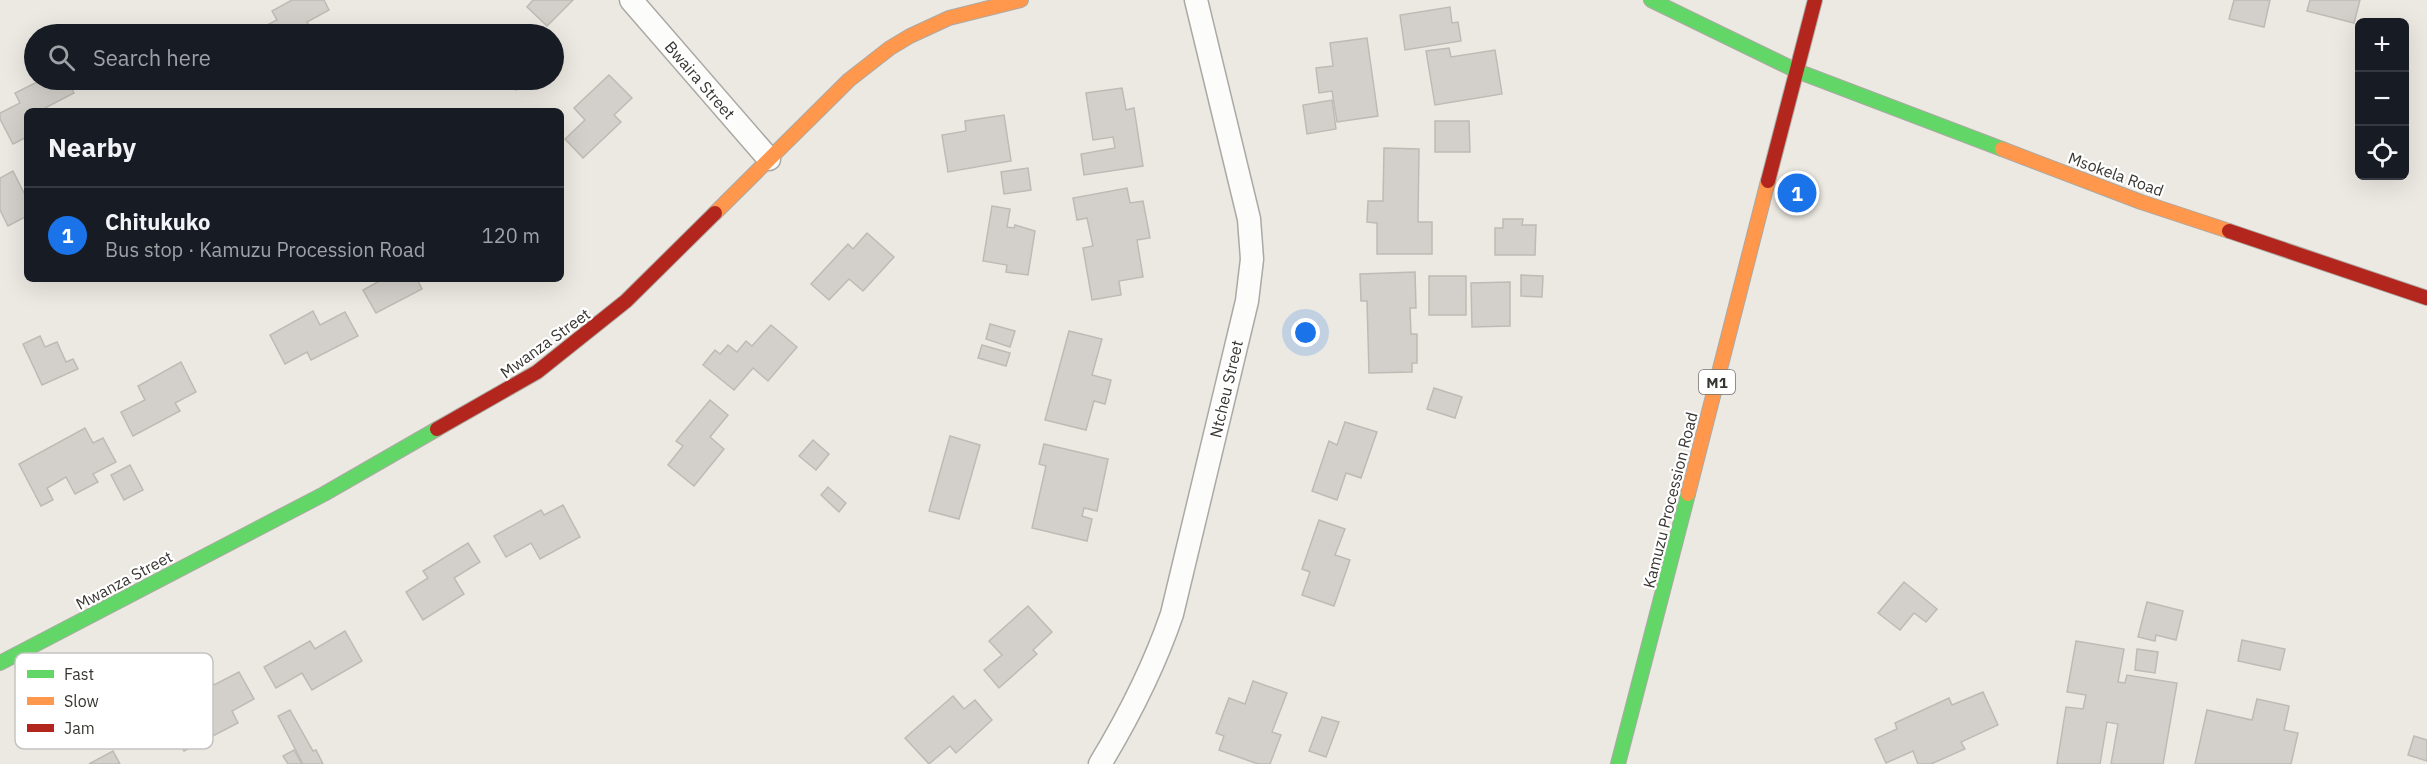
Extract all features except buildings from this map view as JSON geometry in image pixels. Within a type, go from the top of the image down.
[{"type":"main road","name":"Mwanza Street","points":[[19,653],[324,494],[537,372],[626,301],[849,80],[896,43],[943,19],[970,10],[1022,0]]},
{"type":"main road","points":[[1652,0],[1797,71]]},
{"type":"main road","name":"Kamuzu Procession Road","points":[[1618,764],[1815,0]]},
{"type":"main road","name":"Msokela Road","points":[[1797,71],[2141,202],[2427,298]]},
{"type":"main road","name":"Mwanza Street","points":[[0,663],[15,655]]},
{"type":"street","name":"Bwaira Street","points":[[631,0],[770,159]]},
{"type":"street","name":"Ntcheu Street","points":[[1100,764],[1125,724],[1161,645],[1172,614],[1247,301],[1252,259],[1249,219],[1196,0]]},
{"type":"traffic: fast","points":[[1651,0],[1797,71],[2002,149]]},
{"type":"traffic: fast","points":[[19,653],[324,494],[437,429]]},
{"type":"traffic: fast","points":[[1618,764],[1688,494]]},
{"type":"traffic: fast","points":[[0,663],[15,655]]},
{"type":"traffic: slow","points":[[715,213],[849,80],[890,48],[949,18],[1021,0]]},
{"type":"traffic: slow","points":[[2002,149],[2141,202],[2229,231]]},
{"type":"traffic: slow","points":[[1688,494],[1768,181]]},
{"type":"traffic: jam","points":[[1768,181],[1815,0]]},
{"type":"traffic: jam","points":[[437,429],[537,372],[626,301],[715,213]]},
{"type":"traffic: jam","points":[[2229,231],[2427,298]]},
{"type":"place","name":"Chitukuko","points":[[1797,193]]}]
